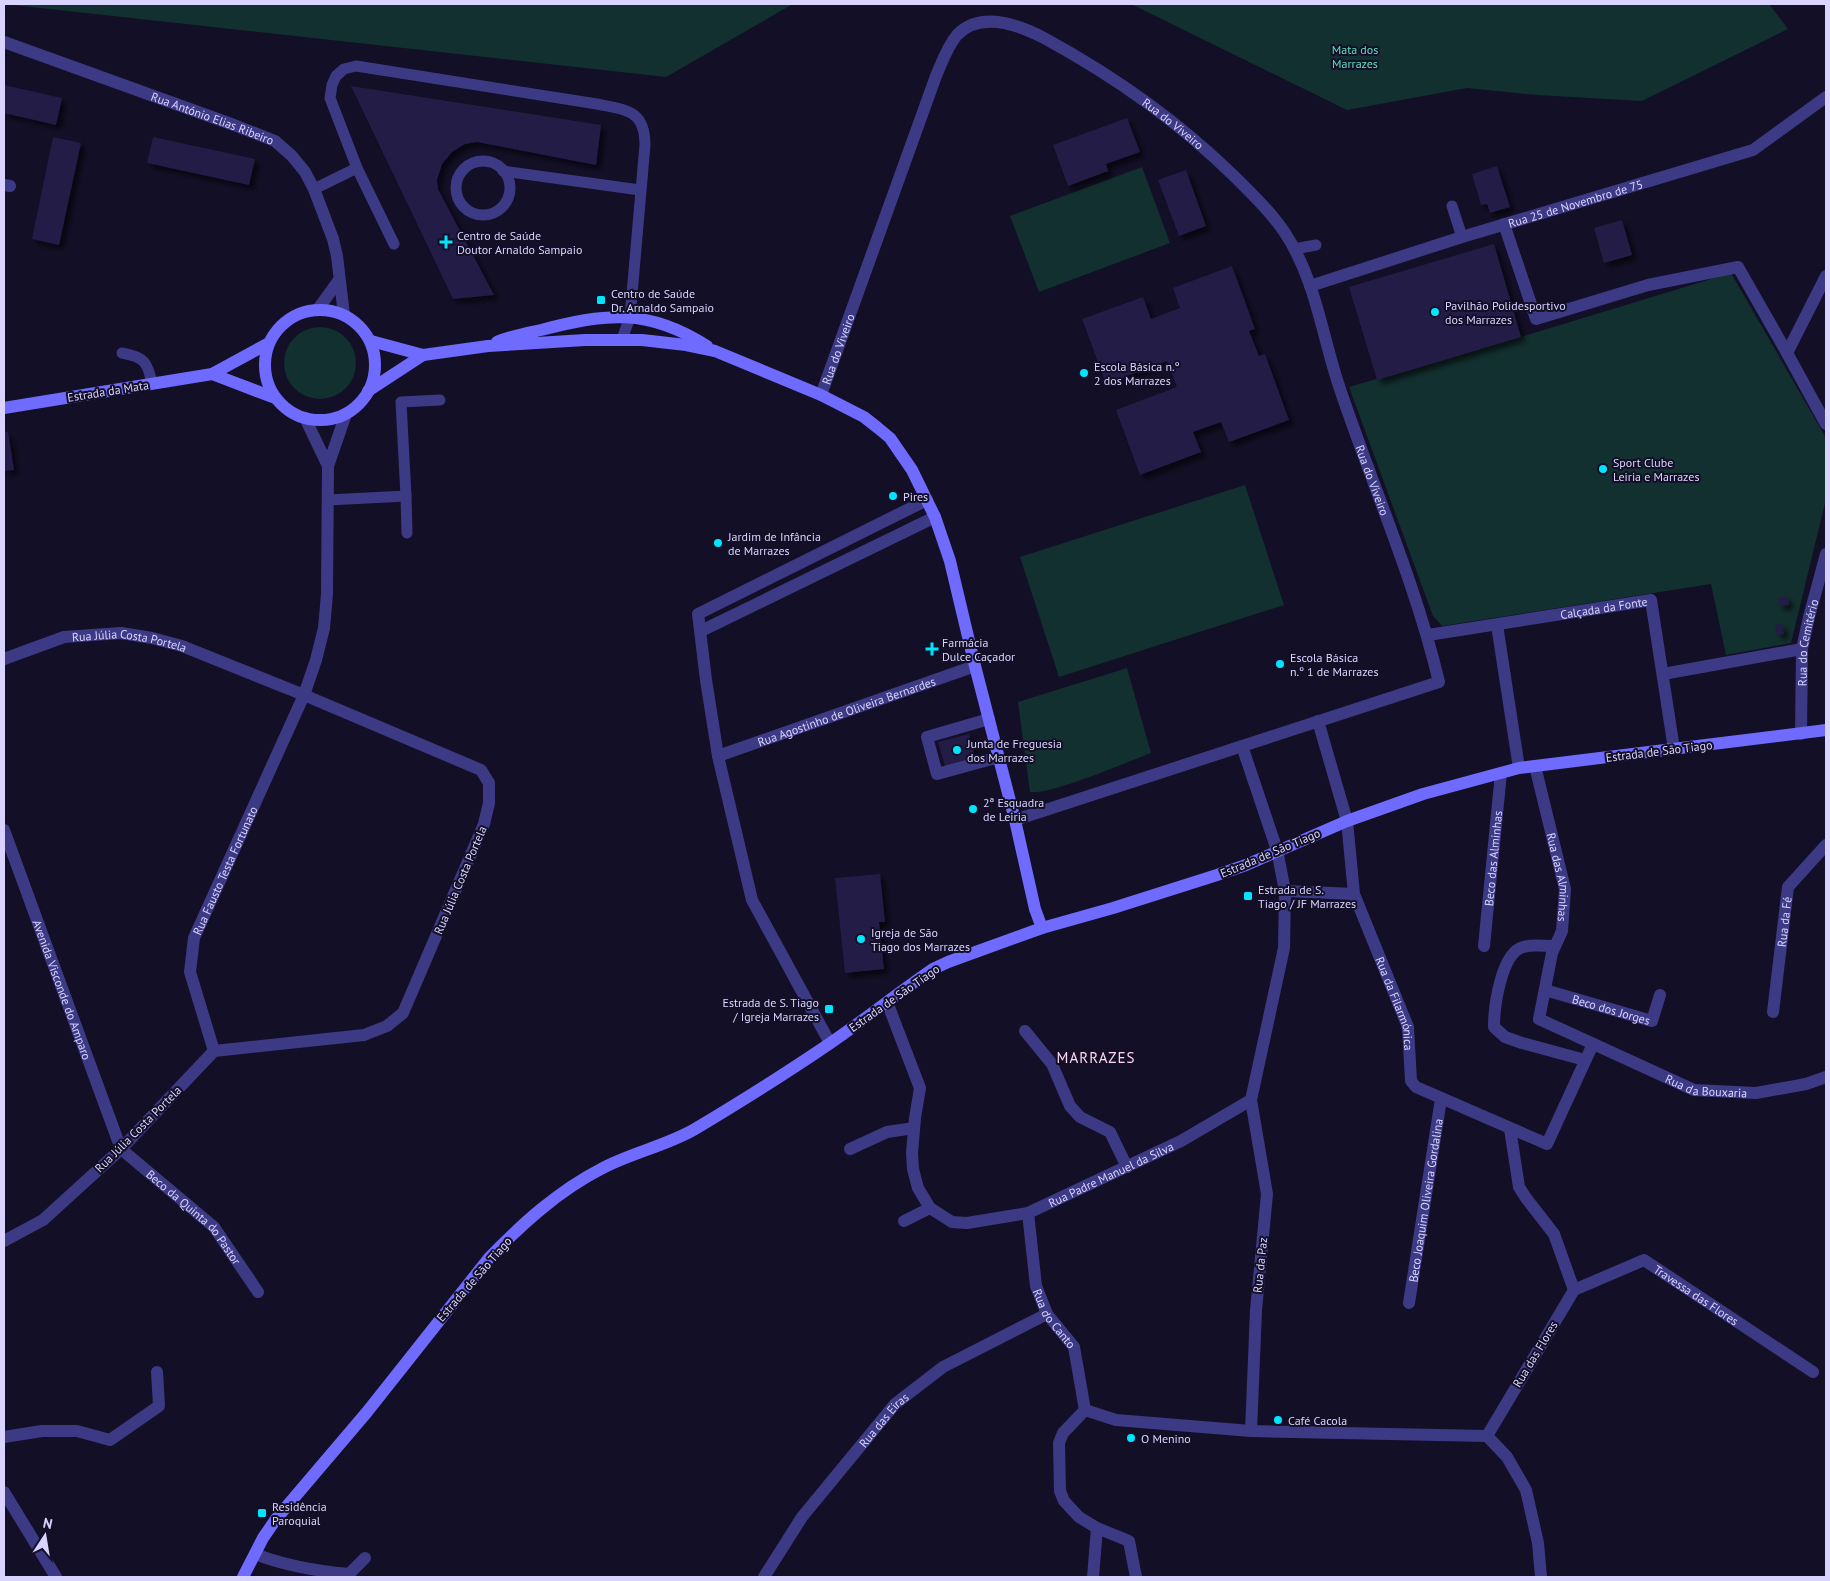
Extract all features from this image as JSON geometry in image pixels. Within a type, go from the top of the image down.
[{"type":"main road","points":[[318,309],[344,315],[356,323],[370,341],[375,362],[374,377],[368,391],[359,404],[346,414],[333,419],[305,418],[288,411],[275,398],[268,385],[264,371],[265,356],[269,343],[277,329],[288,319],[302,312],[318,309]]},
{"type":"main road","points":[[488,346],[498,340],[572,322],[603,318],[630,317],[647,319],[670,325],[694,337],[715,351],[821,394],[864,417],[890,438],[912,470],[927,500],[950,561],[1015,820],[1035,909],[1042,928]]},
{"type":"main road","points":[[370,341],[423,355],[488,346],[622,339],[660,341],[715,351]]},
{"type":"main road","name":"Estrada da Mata","points":[[4,408],[212,374],[269,343]]},
{"type":"main road","points":[[368,391],[423,355]]},
{"type":"main road","points":[[212,374],[275,398]]},
{"type":"main road","name":"Estrada de São Tiago","points":[[243,1577],[276,1519],[367,1412],[489,1258],[541,1209],[573,1185],[602,1168],[692,1130],[775,1080],[933,969],[1042,928],[1113,908],[1246,865],[1346,821],[1423,794],[1502,772],[1519,768],[1826,730]]},
{"type":"street","name":"Rua do Viveiro","points":[[821,394],[936,76],[947,50],[958,35],[968,26],[994,21],[1020,26],[1083,59],[1147,101],[1211,154],[1258,200],[1284,232],[1294,249],[1310,286],[1339,384],[1428,635],[1439,682],[1318,721]]},
{"type":"street","name":"Rua António Elias Ribeiro","points":[[4,42],[234,125],[274,142],[292,156],[305,172],[314,189],[333,239],[337,256],[344,315]]},
{"type":"street","name":"Rua 25 de Novembro de 75","points":[[1310,286],[1504,224],[1753,150],[1826,97]]},
{"type":"street","points":[[1504,224],[1536,319],[1648,285],[1738,268],[1826,424]]},
{"type":"street","points":[[1787,353],[1826,276]]},
{"type":"street","points":[[318,309],[339,280]]},
{"type":"street","points":[[328,466],[346,414]]},
{"type":"street","points":[[305,418],[328,466]]},
{"type":"street","name":"Rua Fausto Testa Fortunato","points":[[214,1051],[190,972],[194,938],[304,695],[316,660],[324,628],[327,594],[328,466]]},
{"type":"street","points":[[830,1043],[752,900],[718,756],[698,614],[927,500]]},
{"type":"street","points":[[701,631],[935,517]]},
{"type":"street","name":"Rua do Cemitério","points":[[1801,734],[1802,649],[1808,617],[1826,554]]},
{"type":"street","name":"Calçada da Fonte","points":[[1497,625],[1651,600],[1674,749]]},
{"type":"street","points":[[1428,635],[1497,625],[1519,768]]},
{"type":"street","name":"Rua Júlia Costa Portela","points":[[4,660],[64,637],[121,634],[152,638],[182,646],[481,770],[489,783],[489,804],[484,824],[403,1013],[387,1026],[364,1035],[214,1051],[121,1149],[43,1220],[4,1240]]},
{"type":"street","points":[[1663,674],[1802,649]]},
{"type":"street","name":"Rua Agostinho de Oliveira Bernardes","points":[[718,756],[975,666]]},
{"type":"street","points":[[989,719],[927,737],[937,774],[999,757]]},
{"type":"street","points":[[1015,820],[1318,721]]},
{"type":"street","name":"Rua da Filarmónica","points":[[1318,721],[1346,821],[1354,894],[1408,1027],[1410,1081],[1416,1087],[1510,1129]]},
{"type":"street","points":[[1242,746],[1277,850],[1285,891],[1284,948],[1251,1100]]},
{"type":"street","name":"Rua das Alminhas","points":[[1535,766],[1565,889],[1562,931],[1552,953],[1540,1020],[1593,1044]]},
{"type":"street","name":"Beco das Alminhas","points":[[1484,946],[1502,772]]},
{"type":"street","name":"Avenida Visconde do Amparo","points":[[4,830],[121,1149]]},
{"type":"street","name":"Rua da Fé","points":[[1773,1012],[1788,887],[1826,845]]},
{"type":"street","points":[[1285,891],[1354,894]]},
{"type":"street","points":[[1554,946],[1534,945],[1522,947],[1512,953],[1506,964],[1501,983],[1494,1014],[1494,1027],[1505,1037],[1585,1060]]},
{"type":"street","name":"Beco dos Jorges","points":[[1545,990],[1652,1021],[1660,995]]},
{"type":"street","name":"Rua Padre Manuel da Silva","points":[[887,1002],[920,1088],[912,1152],[913,1169],[918,1188],[930,1208],[952,1222],[968,1223],[1028,1213],[1181,1141],[1251,1100]]},
{"type":"street","points":[[1025,1031],[1052,1064],[1070,1106],[1080,1117],[1110,1132],[1126,1167]]},
{"type":"street","points":[[1510,1129],[1547,1144],[1593,1044]]},
{"type":"street","name":"Rua da Bouxaria","points":[[1593,1044],[1694,1090],[1756,1093],[1806,1084],[1826,1077]]},
{"type":"street","name":"Beco Joaquim Oliveira Gordalina","points":[[1409,1304],[1442,1099]]},
{"type":"street","name":"Rua da Paz","points":[[1251,1100],[1267,1194],[1256,1310],[1251,1431]]},
{"type":"street","points":[[850,1149],[887,1132],[914,1128]]},
{"type":"street","points":[[1510,1129],[1519,1187],[1554,1234],[1574,1290]]},
{"type":"street","name":"Beco da Quinta do Pastor","points":[[121,1149],[214,1227],[258,1292]]},
{"type":"street","points":[[904,1221],[930,1208]]},
{"type":"street","name":"Rua do Canto","points":[[1028,1213],[1036,1286],[1047,1314],[1074,1346],[1086,1410]]},
{"type":"street","name":"Travessa das Flores","points":[[1574,1290],[1644,1260],[1813,1372]]},
{"type":"street","name":"Rua das Flores","points":[[1487,1436],[1574,1290]]},
{"type":"street","name":"Rua das Eiras","points":[[764,1577],[802,1516],[895,1404],[943,1367],[1047,1314]]},
{"type":"street","points":[[4,1437],[42,1431],[77,1431],[110,1440],[159,1406],[157,1372]]},
{"type":"street","points":[[1136,1577],[1129,1541],[1126,1538],[1097,1528],[1079,1517],[1064,1501],[1060,1491],[1059,1443],[1063,1433],[1086,1410],[1116,1420],[1251,1431],[1487,1436],[1508,1458],[1526,1490],[1538,1543],[1540,1577]]},
{"type":"street","points":[[4,1492],[56,1577]]},
{"type":"street","points":[[1094,1577],[1097,1528]]},
{"type":"street","points":[[255,1554],[293,1567],[349,1574],[365,1558]]},
{"type":"lane","points":[[394,244],[357,168],[330,98],[336,76],[344,69],[356,66],[597,104],[628,112],[637,117],[642,124],[645,134],[630,317],[622,339]]},
{"type":"lane","points":[[504,171],[510,184],[507,201],[501,208],[486,215],[469,211],[462,205],[456,188],[458,179],[468,166],[485,161],[494,164],[504,171],[640,190]]},
{"type":"lane","points":[[314,189],[357,168]]},
{"type":"lane","points":[[1452,206],[1462,237]]},
{"type":"lane","points":[[1294,249],[1316,245]]},
{"type":"lane","points":[[122,353],[135,355],[148,366],[152,384]]},
{"type":"lane","points":[[407,533],[401,402],[440,400]]},
{"type":"lane","points":[[328,500],[406,496]]},
{"type":"green space","points":[[4,4],[793,4],[666,77]]},
{"type":"green space","name":"Mata dos Marrazes","points":[[1131,4],[1769,4],[1788,29],[1642,101],[1537,95],[1467,88],[1347,110]]},
{"type":"green space","points":[[1142,167],[1170,243],[1039,292],[1010,216]]},
{"type":"green space","name":"Sport Clube Leiria e Marrazes","points":[[1731,273],[1826,438],[1826,499],[1791,643],[1726,655],[1711,584],[1442,626],[1433,616],[1349,387]]},
{"type":"green space","points":[[320,327],[340,333],[350,343],[356,363],[350,383],[340,393],[320,399],[300,393],[290,383],[284,363],[290,343],[300,333]]},
{"type":"green space","points":[[1245,485],[1284,605],[1059,677],[1020,557]]},
{"type":"green space","points":[[1127,668],[1151,753],[1071,784],[1040,792],[1030,792],[1018,702]]},
{"type":"building","points":[[4,85],[62,98],[56,125],[4,113]]},
{"type":"building","name":"Centro de Saúde Doutor Arnaldo Sampaio","points":[[351,86],[601,125],[596,165],[477,142],[465,144],[452,152],[442,164],[437,180],[438,189],[494,295],[453,299]]},
{"type":"building","points":[[1127,118],[1140,152],[1106,164],[1108,171],[1068,186],[1053,145]]},
{"type":"building","points":[[53,137],[81,143],[59,245],[32,239]]},
{"type":"building","points":[[153,137],[255,159],[249,185],[147,163]]},
{"type":"building","points":[[1497,166],[1510,207],[1490,213],[1487,204],[1481,205],[1472,174]]},
{"type":"building","points":[[1186,170],[1206,226],[1179,236],[1158,180]]},
{"type":"building","points":[[1622,220],[1632,255],[1604,263],[1594,228]]},
{"type":"building","name":"Pavilhão Polidesportivo dos Marrazes","points":[[1494,244],[1521,337],[1377,380],[1349,287]]},
{"type":"building","points":[[1232,266],[1255,329],[1249,331],[1259,356],[1265,354],[1289,420],[1229,442],[1221,422],[1193,432],[1201,452],[1140,475],[1116,410],[1177,387],[1167,361],[1106,384],[1082,319],[1143,297],[1151,319],[1180,308],[1173,288]]},
{"type":"building","points":[[4,432],[8,432],[14,470],[4,471]]},
{"type":"building","points":[[1787,596],[1789,605],[1779,606],[1778,598]]},
{"type":"building","points":[[1782,624],[1784,634],[1777,635],[1775,625]]},
{"type":"building","name":"Junta de Freguesia dos Marrazes","points":[[969,734],[975,757],[945,766],[938,742]]},
{"type":"building","name":"Igreja de São Tiago dos Marrazes","points":[[880,874],[885,922],[879,922],[884,969],[845,973],[835,878]]},
{"type":"place","name":"Centro de Saúde Doutor Arnaldo Sampaio","points":[[446,242]]},
{"type":"place","name":"Centro de Saúde Dr. Arnaldo Sampaio","points":[[601,300]]},
{"type":"place","name":"Pavilhão Polidesportivo dos Marrazes","points":[[1435,312]]},
{"type":"place","name":"Escola Básica n.º 2 dos Marrazes","points":[[1084,373]]},
{"type":"place","name":"Sport Clube Leiria e Marrazes","points":[[1603,469]]},
{"type":"place","name":"Pires","points":[[893,496]]},
{"type":"place","name":"Jardim de Infância de Marrazes","points":[[718,543]]},
{"type":"place","name":"Farmácia Dulce Caçador","points":[[932,649]]},
{"type":"place","name":"Escola Básica n.º 1 de Marrazes","points":[[1280,664]]},
{"type":"place","name":"Junta de Freguesia dos Marrazes","points":[[957,750]]},
{"type":"place","name":"2ª Esquadra de Leiria","points":[[973,809]]},
{"type":"place","name":"Estrada de S. Tiago / JF Marrazes","points":[[1248,896]]},
{"type":"place","name":"Igreja de São Tiago dos Marrazes","points":[[861,939]]},
{"type":"place","name":"Estrada de S. Tiago / Igreja Marrazes","points":[[829,1009]]},
{"type":"place","name":"Café Cacola","points":[[1278,1420]]},
{"type":"place","name":"O Menino","points":[[1131,1438]]},
{"type":"place","name":"Residência Paroquial","points":[[262,1513]]},
{"type":"district","name":"MARRAZES","points":[[1096,1057]]}]
